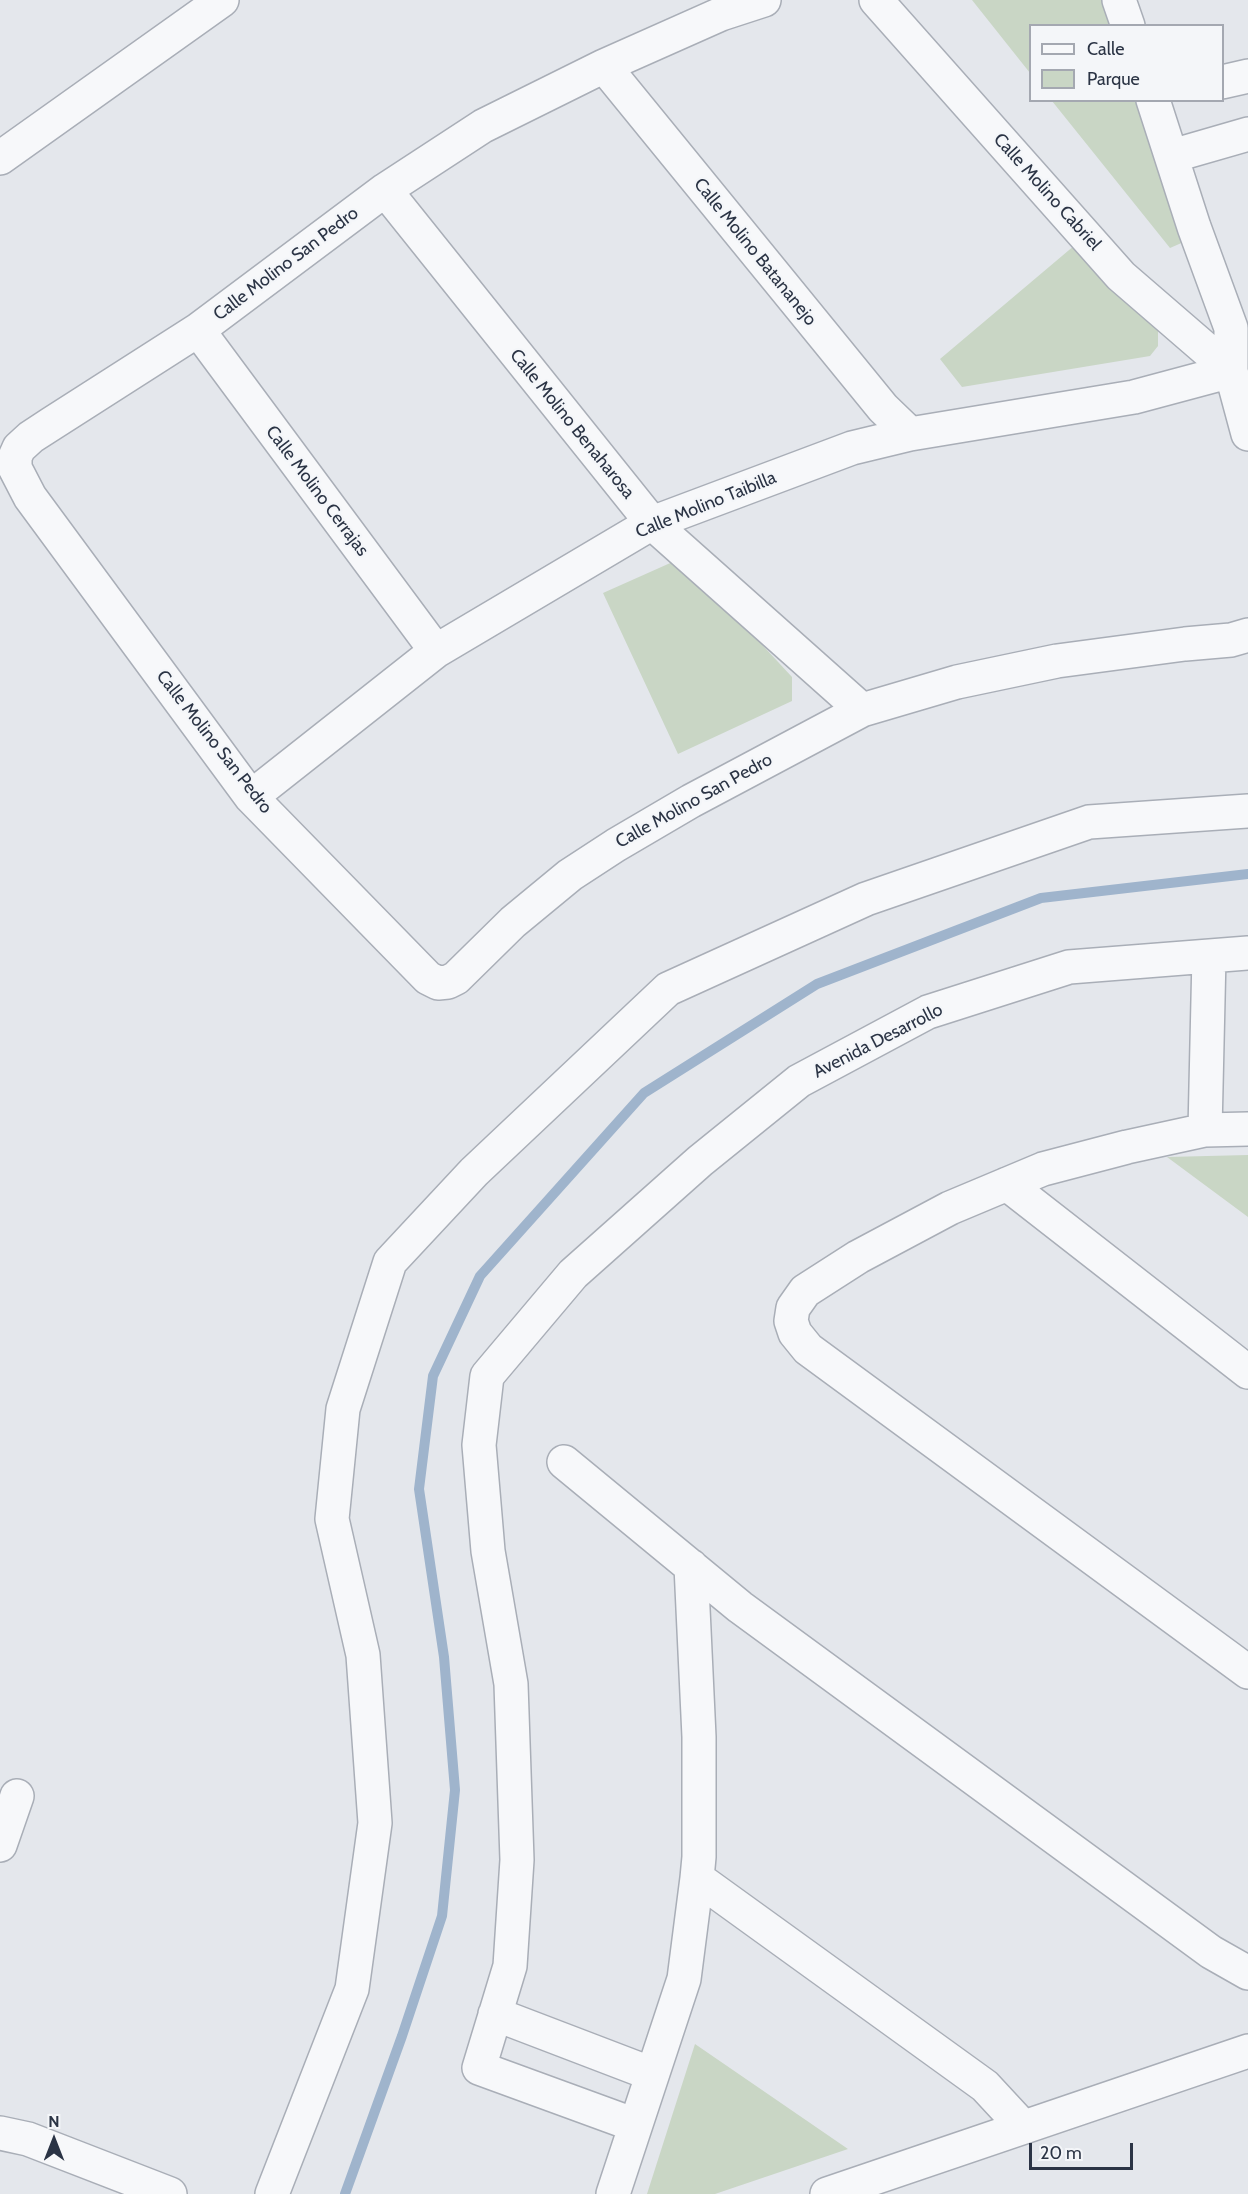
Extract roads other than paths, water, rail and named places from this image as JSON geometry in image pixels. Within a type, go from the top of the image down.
[{"type":"street","points":[[0,158],[222,0]]},
{"type":"street","name":"Calle Molino San Pedro","points":[[764,0],[721,14],[604,66],[483,126],[385,190],[198,330],[31,438],[20,448],[15,458],[15,468],[30,497],[251,797],[428,978],[438,983],[448,982],[456,978],[513,922],[570,875],[616,844],[691,801],[862,710],[957,682],[1057,661],[1231,640],[1248,635]]},
{"type":"street","name":"Calle Molino Cabriel","points":[[876,0],[1121,276],[1231,371]]},
{"type":"street","points":[[1119,0],[1127,24]]},
{"type":"street","name":"Calle Molino Batananejo","points":[[604,66],[883,408],[910,434]]},
{"type":"street","points":[[1224,82],[1248,76]]},
{"type":"street","points":[[1154,102],[1194,227],[1231,328],[1231,371],[1248,434]]},
{"type":"street","points":[[1172,156],[1248,134]]},
{"type":"street","name":"Calle Molino Benaharosa","points":[[385,190],[652,523],[862,710]]},
{"type":"street","name":"Calle Molino Cerrajas","points":[[198,330],[436,651]]},
{"type":"street","name":"Calle Molino Taibilla","points":[[251,797],[436,651],[652,523],[852,448],[910,434],[1134,397],[1231,371]]},
{"type":"street","points":[[272,2194],[352,1989],[375,1823],[363,1655],[332,1519],[343,1409],[390,1262],[474,1172],[668,989],[866,899],[1089,822],[1248,811]]},
{"type":"street","name":"Avenida Desarrollo","points":[[635,2125],[479,2068],[510,1966],[517,1860],[511,1684],[488,1551],[479,1445],[487,1376],[573,1274],[700,1161],[799,1081],[928,1012],[1069,967],[1248,953]]},
{"type":"street","points":[[1205,1130],[1209,956]]},
{"type":"street","points":[[1248,1129],[1205,1130],[1127,1147],[1043,1169],[1007,1184],[950,1208],[858,1257],[805,1291],[793,1308],[791,1321],[795,1333],[808,1349],[1248,1672]]},
{"type":"street","points":[[1007,1184],[1248,1372]]},
{"type":"street","points":[[564,1462],[741,1607],[1202,1945],[1248,1973]]},
{"type":"street","points":[[613,2194],[684,1979],[697,1878],[699,1737],[691,1566]]},
{"type":"street","points":[[0,1845],[17,1796]]},
{"type":"street","points":[[697,1878],[985,2086],[1023,2127]]},
{"type":"street","points":[[495,2014],[652,2074]]},
{"type":"street","points":[[827,2194],[1248,2051]]},
{"type":"street","points":[[0,2133],[28,2139],[171,2194]]},
{"type":"waterway","points":[[345,2194],[442,1916],[455,1790],[444,1657],[419,1489],[433,1376],[480,1276],[644,1093],[817,984],[1041,898],[1248,874]]}]
